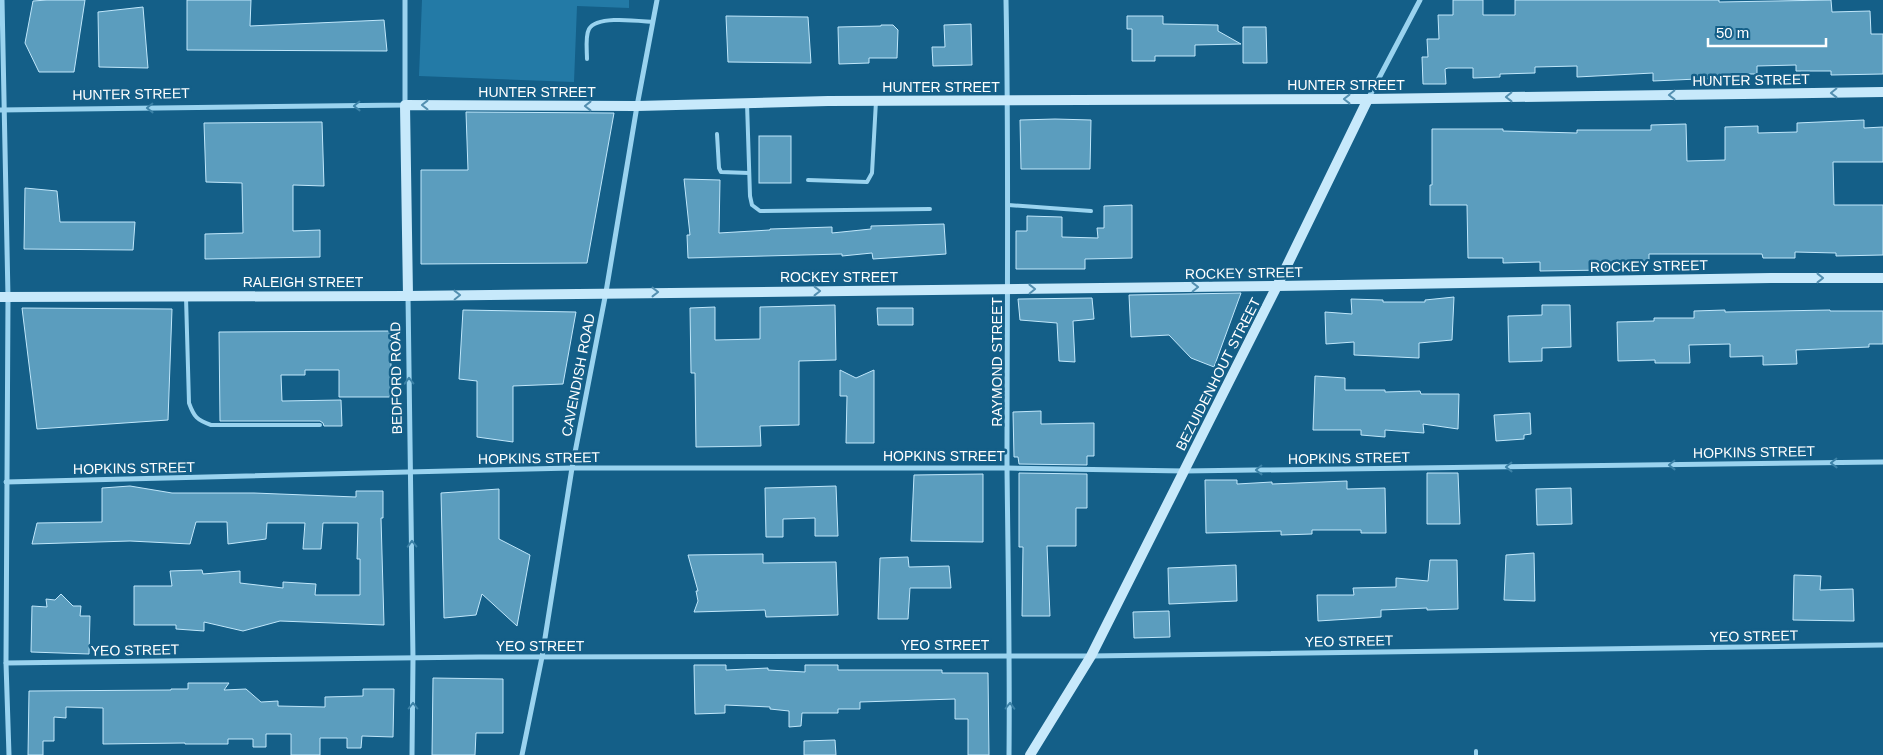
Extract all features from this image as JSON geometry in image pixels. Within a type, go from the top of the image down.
[{"type":"main road","name":"HUNTER STREET","points":[[405,105],[636,106],[876,101],[1368,99],[1883,92]]},
{"type":"main road","name":"BEZUIDENHOUT STREET","points":[[1030,755],[1091,656],[1278,286],[1368,99]]},
{"type":"main road","name":"BEDFORD ROAD","points":[[405,105],[408,296]]},
{"type":"main road","name":"ROCKEY STREET","points":[[606,292],[1883,278]]},
{"type":"main road","name":"RALEIGH STREET","points":[[4,297],[408,296],[606,292]]},
{"type":"street","points":[[2,0],[3,482],[9,755]]},
{"type":"street","name":"BEDFORD ROAD","points":[[405,0],[405,105]]},
{"type":"street","name":"CAVENDISH ROAD","points":[[522,755],[542,657],[572,468],[606,292],[636,106],[657,0]]},
{"type":"street","name":"RAYMOND STREET","points":[[1006,0],[1008,101],[1007,468],[1010,656],[1009,755]]},
{"type":"street","name":"BEZUIDENHOUT STREET","points":[[1368,99],[1420,0]]},
{"type":"street","name":"HUNTER STREET","points":[[2,110],[405,105]]},
{"type":"street","name":"BEDFORD ROAD","points":[[408,296],[413,659],[412,755]]},
{"type":"street","name":"HOPKINS STREET","points":[[3,482],[572,468],[1007,468],[1184,471],[1883,462]]},
{"type":"street","name":"YEO STREET","points":[[6,663],[542,657],[1091,656],[1883,645]]},
{"type":"lane","points":[[587,60],[588,31],[595,23],[615,20],[653,22]]},
{"type":"lane","points":[[808,180],[867,182],[872,174],[876,101]]},
{"type":"lane","points":[[747,103],[752,205],[760,211],[930,209]]},
{"type":"lane","points":[[717,134],[719,168],[721,172],[749,173]]},
{"type":"lane","points":[[1008,205],[1091,211]]},
{"type":"lane","points":[[186,296],[189,402],[193,413],[199,421],[211,425],[320,425]]},
{"type":"shaded area","points":[[422,0],[629,0],[629,8],[577,6],[574,82],[419,76]]},
{"type":"building","points":[[85,0],[74,72],[39,72],[25,43],[33,1]]},
{"type":"building","points":[[187,0],[251,0],[250,26],[384,20],[387,51],[187,50]]},
{"type":"building","points":[[1453,0],[1483,0],[1483,15],[1515,15],[1515,0],[1719,0],[1719,2],[1831,0],[1832,12],[1870,11],[1871,34],[1883,34],[1883,74],[1831,75],[1831,71],[1796,71],[1796,65],[1757,66],[1757,74],[1720,74],[1720,78],[1653,81],[1653,73],[1577,77],[1577,66],[1535,67],[1535,73],[1500,74],[1500,77],[1473,78],[1473,68],[1448,68],[1445,69],[1446,84],[1423,84],[1422,57],[1428,57],[1427,39],[1439,39],[1438,15],[1453,15]]},
{"type":"building","points":[[143,7],[148,68],[99,67],[98,12]]},
{"type":"building","points":[[726,16],[808,17],[811,63],[728,62]]},
{"type":"building","points":[[1127,16],[1163,16],[1163,24],[1218,25],[1218,31],[1241,44],[1195,45],[1195,56],[1155,56],[1155,61],[1132,61],[1132,29],[1127,29]]},
{"type":"building","points":[[971,24],[972,65],[933,66],[932,47],[945,47],[944,25]]},
{"type":"building","points":[[893,25],[898,30],[897,58],[869,58],[869,63],[839,64],[838,27]]},
{"type":"building","points":[[1243,27],[1266,27],[1267,63],[1243,63]]},
{"type":"building","points":[[466,112],[614,113],[587,263],[421,264],[421,170],[468,170]]},
{"type":"building","points":[[1020,120],[1091,120],[1090,169],[1021,169]]},
{"type":"building","points":[[1864,120],[1864,128],[1883,127],[1883,162],[1833,162],[1834,205],[1883,205],[1883,255],[1836,256],[1836,253],[1795,252],[1795,258],[1763,258],[1762,254],[1649,254],[1649,263],[1606,263],[1606,270],[1540,271],[1540,262],[1503,263],[1503,258],[1468,258],[1467,205],[1430,205],[1432,129],[1503,129],[1503,131],[1577,133],[1577,130],[1651,130],[1651,125],[1686,124],[1687,161],[1725,160],[1725,127],[1758,126],[1758,133],[1797,132],[1797,123]]},
{"type":"building","points":[[322,122],[324,186],[293,185],[293,231],[320,230],[320,257],[205,259],[205,234],[243,233],[242,183],[206,182],[204,123]]},
{"type":"building","points":[[759,136],[791,136],[791,183],[759,183]]},
{"type":"building","points":[[684,179],[720,180],[719,233],[832,227],[832,233],[871,229],[871,226],[944,224],[946,254],[873,259],[872,253],[842,256],[842,254],[688,258],[687,235],[690,235]]},
{"type":"building","points":[[25,188],[57,191],[60,222],[135,222],[133,250],[24,249]]},
{"type":"building","points":[[1132,205],[1132,258],[1085,259],[1085,269],[1016,269],[1016,231],[1027,231],[1027,216],[1062,217],[1062,237],[1098,238],[1097,228],[1104,228],[1104,206]]},
{"type":"building","points":[[1241,293],[1214,367],[1191,358],[1169,335],[1131,337],[1129,295]]},
{"type":"building","points":[[1454,297],[1452,340],[1419,343],[1419,358],[1354,355],[1354,342],[1326,344],[1325,312],[1352,314],[1351,299],[1383,300],[1383,302],[1425,302],[1425,300]]},
{"type":"building","points":[[1092,298],[1094,319],[1073,321],[1075,362],[1059,361],[1057,323],[1020,320],[1018,299]]},
{"type":"building","points":[[835,305],[836,360],[799,361],[799,425],[760,426],[761,446],[696,447],[695,373],[691,373],[690,308],[715,307],[715,340],[760,339],[760,307]]},
{"type":"building","points":[[1542,305],[1570,305],[1571,347],[1542,348],[1542,361],[1509,362],[1508,316],[1542,315]]},
{"type":"building","points":[[22,308],[172,309],[168,420],[37,429]]},
{"type":"building","points":[[877,308],[913,308],[913,325],[878,325]]},
{"type":"building","points":[[463,310],[576,312],[563,384],[513,386],[513,442],[477,437],[477,381],[459,379]]},
{"type":"building","points":[[1725,310],[1725,312],[1883,311],[1883,344],[1869,344],[1869,347],[1796,350],[1797,364],[1763,365],[1763,356],[1730,357],[1730,344],[1689,345],[1690,363],[1655,363],[1655,360],[1618,361],[1617,322],[1654,321],[1654,318],[1694,318],[1694,311]]},
{"type":"building","points":[[391,331],[391,397],[339,397],[339,370],[305,370],[305,375],[281,375],[282,401],[341,400],[342,426],[324,426],[320,421],[220,421],[219,332]]},
{"type":"building","points":[[840,370],[856,378],[874,370],[874,443],[846,443],[847,396],[840,396]]},
{"type":"building","points":[[1315,376],[1345,378],[1345,390],[1420,391],[1421,394],[1459,394],[1458,429],[1423,424],[1424,433],[1385,430],[1385,437],[1361,435],[1361,430],[1313,430]]},
{"type":"building","points":[[1041,411],[1041,424],[1094,423],[1094,456],[1087,456],[1087,465],[1019,464],[1018,457],[1014,457],[1013,412]]},
{"type":"building","points":[[1530,413],[1531,434],[1524,435],[1524,439],[1496,441],[1494,415]]},
{"type":"building","points":[[1019,473],[1087,474],[1087,508],[1076,508],[1076,546],[1047,546],[1050,616],[1022,616],[1023,547],[1019,547]]},
{"type":"building","points":[[1427,473],[1458,473],[1460,524],[1427,524]]},
{"type":"building","points":[[983,474],[983,542],[911,541],[914,475]]},
{"type":"building","points":[[1205,480],[1237,480],[1237,484],[1347,481],[1347,489],[1385,488],[1386,533],[1361,533],[1361,530],[1312,530],[1312,534],[1281,535],[1281,531],[1206,533]]},
{"type":"building","points":[[130,486],[172,493],[254,493],[356,497],[356,491],[383,491],[383,518],[381,518],[384,625],[280,621],[243,631],[204,622],[204,631],[176,629],[176,625],[134,625],[134,586],[172,586],[170,571],[202,570],[203,574],[240,571],[240,583],[283,588],[283,582],[316,584],[315,595],[360,595],[360,559],[357,559],[358,523],[323,523],[321,549],[303,549],[305,523],[267,523],[266,539],[228,544],[227,522],[196,522],[190,544],[130,541],[32,544],[37,523],[102,522],[102,488]]},
{"type":"building","points":[[836,486],[838,536],[815,536],[815,518],[783,519],[783,537],[766,537],[765,488]]},
{"type":"building","points":[[1571,488],[1572,524],[1537,525],[1536,489]]},
{"type":"building","points":[[499,489],[499,539],[530,555],[517,626],[482,594],[476,615],[444,618],[441,493]]},
{"type":"building","points":[[1534,553],[1535,601],[1504,600],[1506,555]]},
{"type":"building","points":[[763,554],[763,563],[836,562],[838,615],[766,617],[765,610],[694,612],[698,601],[696,591],[698,591],[688,555]]},
{"type":"building","points":[[908,557],[909,567],[949,566],[951,588],[910,588],[908,619],[878,619],[880,558]]},
{"type":"building","points":[[1430,560],[1457,560],[1458,609],[1381,610],[1381,617],[1318,621],[1317,595],[1354,595],[1353,588],[1396,587],[1396,578],[1428,581]]},
{"type":"building","points":[[1236,565],[1237,601],[1169,604],[1168,568]]},
{"type":"building","points":[[1794,575],[1821,576],[1820,590],[1853,589],[1854,621],[1793,620]]},
{"type":"building","points":[[61,594],[73,606],[81,606],[80,616],[90,616],[89,654],[31,652],[32,606],[47,607],[46,599],[55,600]]},
{"type":"building","points":[[1169,611],[1170,637],[1134,638],[1133,612]]},
{"type":"building","points":[[694,665],[726,665],[726,670],[768,668],[768,670],[805,672],[805,665],[838,665],[838,670],[942,670],[942,673],[988,673],[989,755],[968,755],[968,719],[955,719],[955,699],[860,702],[860,709],[838,709],[838,713],[802,713],[801,726],[789,727],[789,711],[770,709],[770,707],[725,705],[725,713],[695,714]]},
{"type":"building","points":[[433,678],[503,679],[503,733],[476,733],[475,755],[432,755]]},
{"type":"building","points":[[188,683],[229,683],[224,690],[246,689],[261,702],[278,701],[278,706],[325,707],[325,697],[363,696],[363,689],[394,689],[393,737],[362,736],[361,748],[347,748],[347,738],[320,738],[320,755],[291,755],[291,734],[266,734],[266,747],[253,747],[253,739],[228,739],[228,744],[103,744],[103,708],[66,707],[66,718],[54,717],[54,741],[43,741],[43,755],[28,755],[29,691],[171,690],[188,689]]},
{"type":"building","points":[[835,740],[836,755],[804,755],[804,741]]}]
